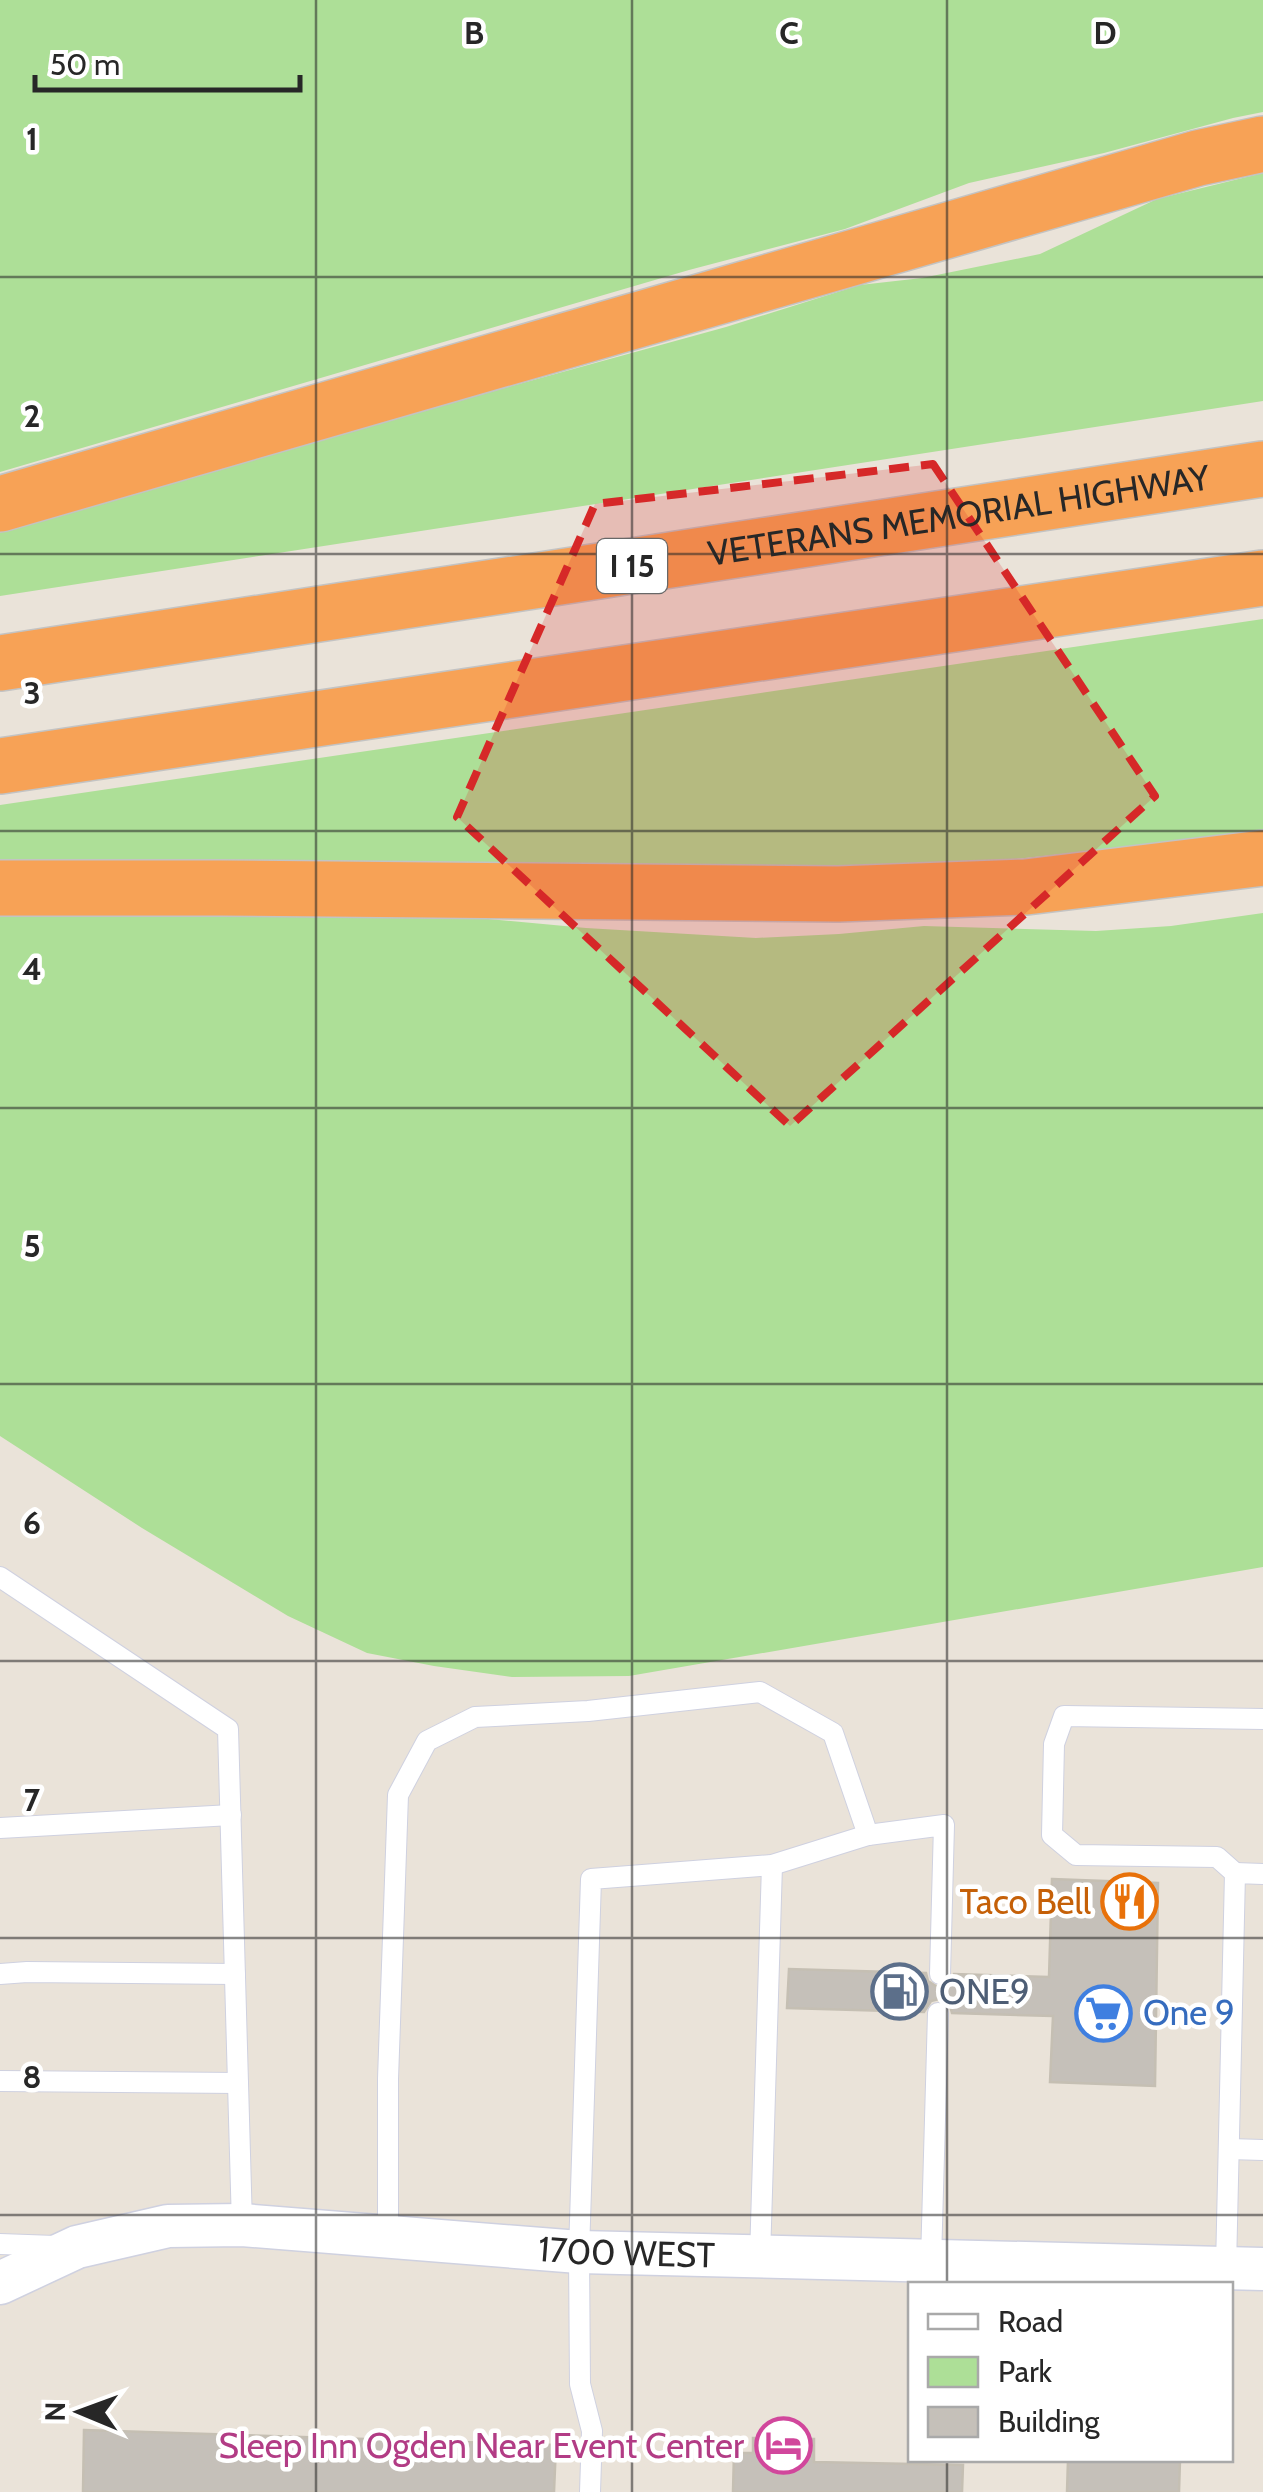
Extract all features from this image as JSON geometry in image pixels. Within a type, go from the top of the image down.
[{"type":"highway","points":[[0,504],[1179,164],[1263,144]]},
{"type":"highway","name":"VETERANS MEMORIAL HIGHWAY","points":[[0,663],[1263,469]]},
{"type":"highway","points":[[0,766],[1263,578]]},
{"type":"highway","points":[[0,888],[838,894],[1026,887],[1263,858]]},
{"type":"highway","points":[[1026,887],[1140,901],[1263,891]]},
{"type":"street","name":"1700 WEST","points":[[0,2283],[77,2248],[168,2226],[242,2225],[579,2252],[1244,2268]]},
{"type":"lane","points":[[0,1578],[228,1729],[242,2225]]},
{"type":"lane","points":[[388,2236],[388,2079],[398,1795],[427,1741],[475,1717],[588,1711],[760,1692],[834,1733],[868,1834]]},
{"type":"lane","points":[[1263,1719],[1064,1716],[1054,1744],[1052,1835],[1076,1855],[1217,1857],[1235,1873],[1263,1874]]},
{"type":"lane","points":[[0,1828],[231,1816]]},
{"type":"lane","points":[[590,2492],[592,2431],[580,2384],[579,2252],[591,1879],[772,1866],[868,1834],[944,1825],[940,1974]]},
{"type":"lane","points":[[760,2257],[772,1866]]},
{"type":"lane","points":[[1235,1873],[1229,2149],[1244,2268]]},
{"type":"lane","points":[[0,1974],[235,1974]]},
{"type":"lane","points":[[931,2261],[938,2012]]},
{"type":"lane","points":[[0,2081],[238,2083]]},
{"type":"lane","points":[[1229,2149],[1263,2150]]},
{"type":"lane","points":[[0,2244],[77,2248]]},
{"type":"highlighted area","points":[[933,464],[1155,796],[790,1126],[457,817],[595,504]]},
{"type":"green space","points":[[0,0],[1263,0],[1263,112],[969,183],[845,229],[689,270],[0,472]]},
{"type":"green space","points":[[1263,173],[1263,401],[0,596],[0,527],[726,327],[860,285],[922,278],[1040,254],[1157,199]]},
{"type":"green space","points":[[1263,619],[1263,832],[873,871],[0,869],[0,805]]},
{"type":"green space","points":[[1263,913],[1263,1567],[629,1676],[512,1677],[367,1653],[288,1616],[0,1436],[0,917],[445,915],[756,938],[924,926],[1096,931],[1171,926]]},
{"type":"building","name":"One 9","points":[[1052,1879],[1158,1883],[1155,2086],[1050,2082],[1053,2016],[952,2013],[950,2006],[939,1999],[931,2001],[924,2012],[787,2008],[789,1969],[926,1973],[928,1981],[939,1988],[947,1986],[954,1974],[1049,1977]]},
{"type":"building","points":[[84,2430],[556,2445],[554,2492],[83,2492]]},
{"type":"building","name":"Sleep Inn Ogden Near Event Center","points":[[753,2438],[814,2439],[814,2462],[963,2465],[962,2492],[733,2492],[734,2453],[753,2453]]},
{"type":"building","points":[[1068,2462],[1180,2462],[1179,2492],[1067,2492]]},
{"type":"place","name":"Taco Bell","points":[[1130,1902]]},
{"type":"place","name":"ONE9","points":[[900,1992]]},
{"type":"place","name":"One 9","points":[[1104,2013]]},
{"type":"place","name":"Sleep Inn Ogden Near Event Center","points":[[783,2446]]}]
